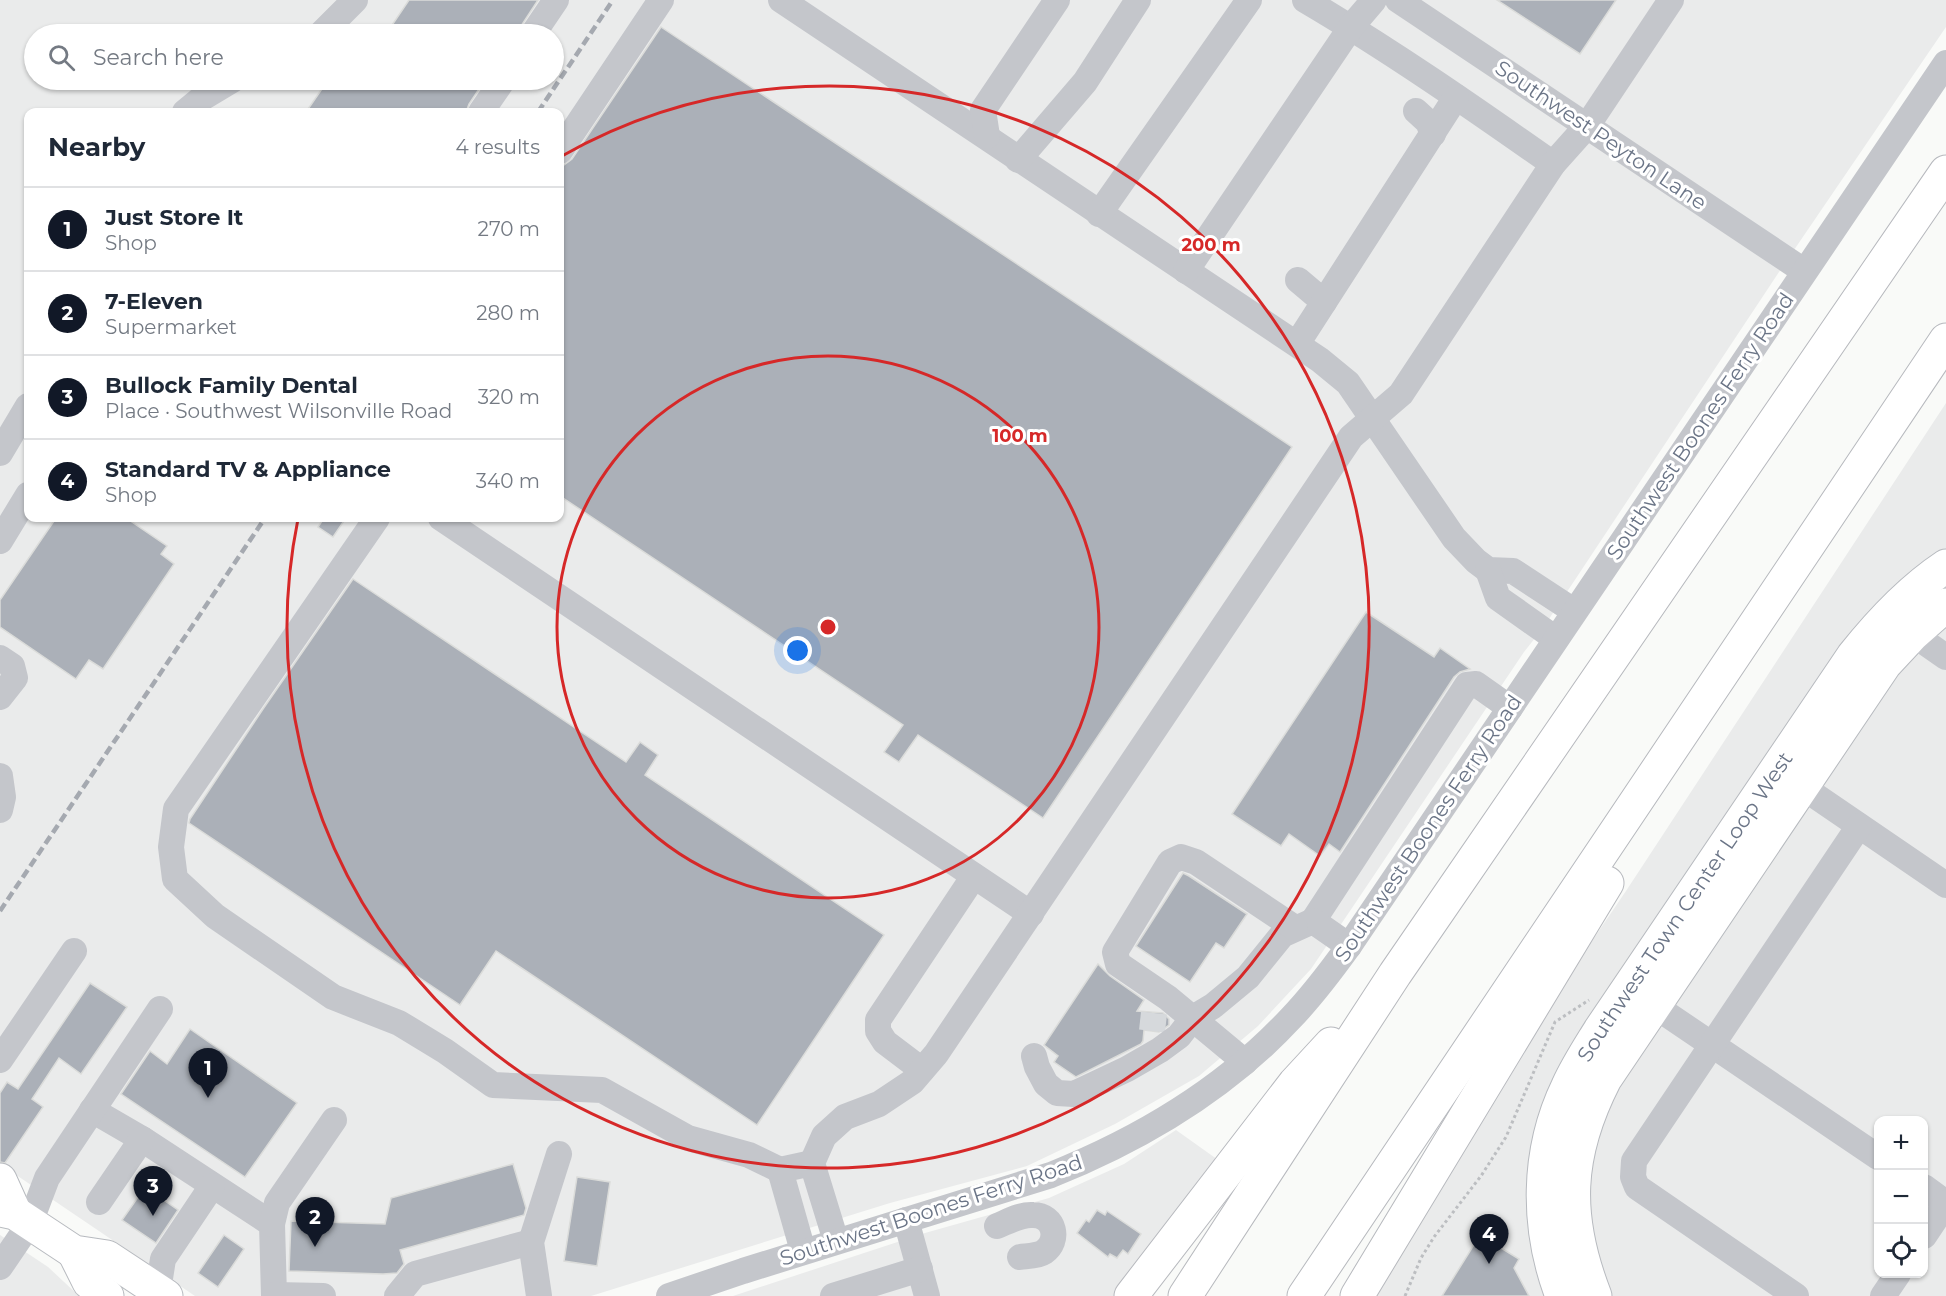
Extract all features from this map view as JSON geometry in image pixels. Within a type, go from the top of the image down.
[{"type":"main road","points":[[1185,1296],[1395,974],[1946,172]]},
{"type":"main road","points":[[1304,1296],[1946,340]]},
{"type":"main road","name":"Southwest Town Center Loop West","points":[[1594,1296],[1575,1236],[1573,1203],[1575,1165],[1580,1139],[1594,1100],[1641,996],[1853,656],[1875,628],[1900,603],[1946,566]]},
{"type":"main road","name":"Southwest Town Center Loop West","points":[[1562,1296],[1547,1245],[1542,1211],[1543,1185],[1548,1141],[1573,1076],[1600,1030],[1641,996],[1730,894],[1885,664],[1913,634],[1946,605]]},
{"type":"main road","points":[[1357,1296],[1610,877],[1610,841]]},
{"type":"main road","points":[[1131,1296],[1295,1083],[1395,974]]},
{"type":"main road","points":[[0,1180],[15,1215],[75,1255],[89,1282],[107,1296]]},
{"type":"main road","points":[[75,1255],[107,1257],[156,1294]]},
{"type":"street","points":[[331,24],[355,0]]},
{"type":"street","points":[[540,24],[556,0]]},
{"type":"street","points":[[564,145],[661,0]]},
{"type":"street","points":[[781,0],[1297,344],[1348,383],[1454,538],[1488,570],[1498,598],[1556,639]]},
{"type":"street","points":[[987,136],[983,111],[1057,0]]},
{"type":"street","points":[[1018,160],[1085,82],[1138,0]]},
{"type":"street","points":[[1099,214],[1249,0]]},
{"type":"street","points":[[1305,0],[1351,27],[1553,164]]},
{"type":"street","points":[[1186,271],[1351,27],[1374,0]]},
{"type":"street","name":"Southwest Peyton Lane","points":[[1398,0],[1804,271]]},
{"type":"street","points":[[836,1241],[812,1163],[824,1136],[845,1117],[879,1104],[912,1082],[936,1054],[1351,437],[1401,394],[1553,164],[1587,126],[1671,0]]},
{"type":"street","name":"Southwest Boones Ferry Road","points":[[669,1296],[803,1251],[1051,1174],[1092,1158],[1168,1118],[1212,1088],[1245,1062],[1291,1018],[1349,946],[1946,63]]},
{"type":"street","points":[[190,108],[215,90]]},
{"type":"street","points":[[484,108],[496,90]]},
{"type":"street","points":[[1297,344],[1456,97]]},
{"type":"street","points":[[1416,111],[1428,122],[1433,134]]},
{"type":"street","points":[[1298,280],[1324,302]]},
{"type":"street","points":[[0,453],[24,413]]},
{"type":"street","points":[[0,541],[24,502]]},
{"type":"street","points":[[374,522],[176,809],[171,847],[176,879],[215,916],[333,997],[399,1023],[445,1051],[493,1085],[602,1090],[687,1138],[749,1155],[780,1170],[812,1163]]},
{"type":"street","points":[[447,522],[1030,914]]},
{"type":"street","points":[[1488,570],[1513,571],[1574,611]]},
{"type":"street","points":[[1913,634],[1946,657]]},
{"type":"street","points":[[0,658],[12,666],[15,678],[0,697]]},
{"type":"street","points":[[1349,946],[1304,924],[1196,862],[1181,857],[1170,862],[1115,952],[1118,964],[1160,1022],[1179,1036],[1193,1018],[1213,1006],[1248,977],[1282,935],[1304,924],[1467,685],[1476,684],[1510,708]]},
{"type":"street","points":[[0,776],[3,797],[0,810]]},
{"type":"street","points":[[1801,786],[1946,885]]},
{"type":"street","points":[[1797,1296],[1637,1187],[1632,1177],[1634,1161],[1859,826]]},
{"type":"street","points":[[922,1070],[885,1042],[878,1031],[878,1020],[974,876]]},
{"type":"street","points":[[0,1060],[74,951]]},
{"type":"street","points":[[1641,996],[1874,1154]]},
{"type":"street","points":[[0,1268],[15,1215],[47,1178],[160,1009]]},
{"type":"street","points":[[1034,1056],[1046,1084],[1057,1093],[1074,1095],[1126,1069],[1160,1022],[1193,1018],[1245,1062]]},
{"type":"street","points":[[92,1110],[142,1139],[272,1224]]},
{"type":"street","points":[[322,1296],[274,1295],[272,1224],[278,1203],[334,1120]]},
{"type":"street","points":[[99,1202],[142,1139]]},
{"type":"street","points":[[539,1296],[531,1242],[559,1154]]},
{"type":"street","points":[[780,1170],[803,1251]]},
{"type":"street","points":[[156,1294],[163,1258],[212,1186]]},
{"type":"street","points":[[1928,1190],[1946,1203],[1928,1229]]},
{"type":"street","points":[[997,1227],[1032,1214],[1043,1217],[1052,1225],[1054,1237],[1051,1245],[1042,1254],[1020,1257]]},
{"type":"street","points":[[906,1220],[927,1296]]},
{"type":"street","points":[[396,1296],[415,1274],[531,1242]]},
{"type":"street","points":[[833,1296],[920,1269]]},
{"type":"street","points":[[1883,1296],[1895,1278]]},
{"type":"path","points":[[1405,1296],[1421,1258],[1434,1237],[1506,1137],[1555,1022],[1595,996]]},
{"type":"shaded area","points":[[0,0],[1946,0],[1946,27],[1311,969],[1258,1026],[1199,1076],[1115,1124],[1027,1166],[890,1203],[591,1296],[195,1296],[0,1164]]},
{"type":"shaded area","points":[[1946,403],[1946,1296],[1376,1296],[1541,1016],[1626,891]]},
{"type":"shaded area","points":[[1176,1130],[1221,1162],[1117,1296],[733,1296],[925,1233],[1049,1198],[1124,1164]]},
{"type":"shaded area","points":[[0,1235],[48,1267],[79,1296],[0,1296]]},
{"type":"building","points":[[409,0],[538,0],[522,24],[393,24]]},
{"type":"building","points":[[1497,0],[1616,0],[1580,54]]},
{"type":"building","points":[[661,27],[1292,447],[1043,818],[918,735],[899,762],[884,752],[903,725],[564,499],[564,165],[572,159]]},
{"type":"building","points":[[321,90],[478,90],[468,108],[309,108]]},
{"type":"building","points":[[53,522],[132,522],[167,546],[161,554],[174,564],[103,669],[89,660],[76,679],[0,627],[0,600]]},
{"type":"building","points":[[321,522],[343,522],[333,537],[318,527]]},
{"type":"building","points":[[353,579],[626,762],[640,742],[658,755],[645,775],[884,935],[757,1125],[496,951],[460,1005],[189,823],[263,709]]},
{"type":"building","points":[[1366,612],[1434,657],[1440,648],[1470,669],[1454,677],[1340,852],[1329,844],[1320,856],[1289,834],[1281,846],[1232,814]]},
{"type":"building","points":[[1183,873],[1247,914],[1224,948],[1216,943],[1190,982],[1136,946]]},
{"type":"building","points":[[1098,964],[1110,976],[1144,1000],[1137,1011],[1163,1013],[1169,1019],[1169,1025],[1159,1032],[1144,1030],[1141,1044],[1076,1077],[1054,1062],[1058,1056],[1044,1045]]},
{"type":"building","points":[[90,983],[127,1007],[81,1074],[59,1058],[32,1099],[43,1107],[5,1163],[0,1162],[0,1093],[7,1082],[18,1089]]},
{"type":"building","points":[[190,1029],[297,1103],[245,1177],[121,1094],[150,1051],[167,1064]]},
{"type":"building","points":[[513,1164],[526,1208],[524,1215],[400,1250],[404,1264],[397,1273],[289,1271],[291,1221],[385,1224],[391,1198]]},
{"type":"building","points":[[577,1177],[610,1182],[597,1266],[564,1261]]},
{"type":"building","points":[[145,1187],[178,1210],[156,1243],[122,1220]]},
{"type":"building","points":[[1097,1210],[1105,1215],[1107,1211],[1141,1234],[1128,1254],[1123,1250],[1117,1258],[1110,1254],[1108,1257],[1077,1233],[1086,1220],[1089,1222]]},
{"type":"building","points":[[224,1235],[244,1249],[218,1287],[198,1273]]},
{"type":"building","points":[[1480,1235],[1519,1259],[1514,1268],[1529,1296],[1442,1296]]},
{"type":"tunnel","points":[[1152,1031],[1154,1013]]},
{"type":"railway","points":[[564,73],[613,0]]},
{"type":"railway","points":[[541,108],[553,90]]},
{"type":"railway","points":[[0,911],[262,522]]},
{"type":"place","name":"Just Store It","points":[[208,1098]]},
{"type":"place","name":"Bullock Family Dental","points":[[153,1216]]},
{"type":"place","name":"7-Eleven","points":[[315,1247]]},
{"type":"place","name":"Standard TV & Appliance","points":[[1489,1264]]}]
